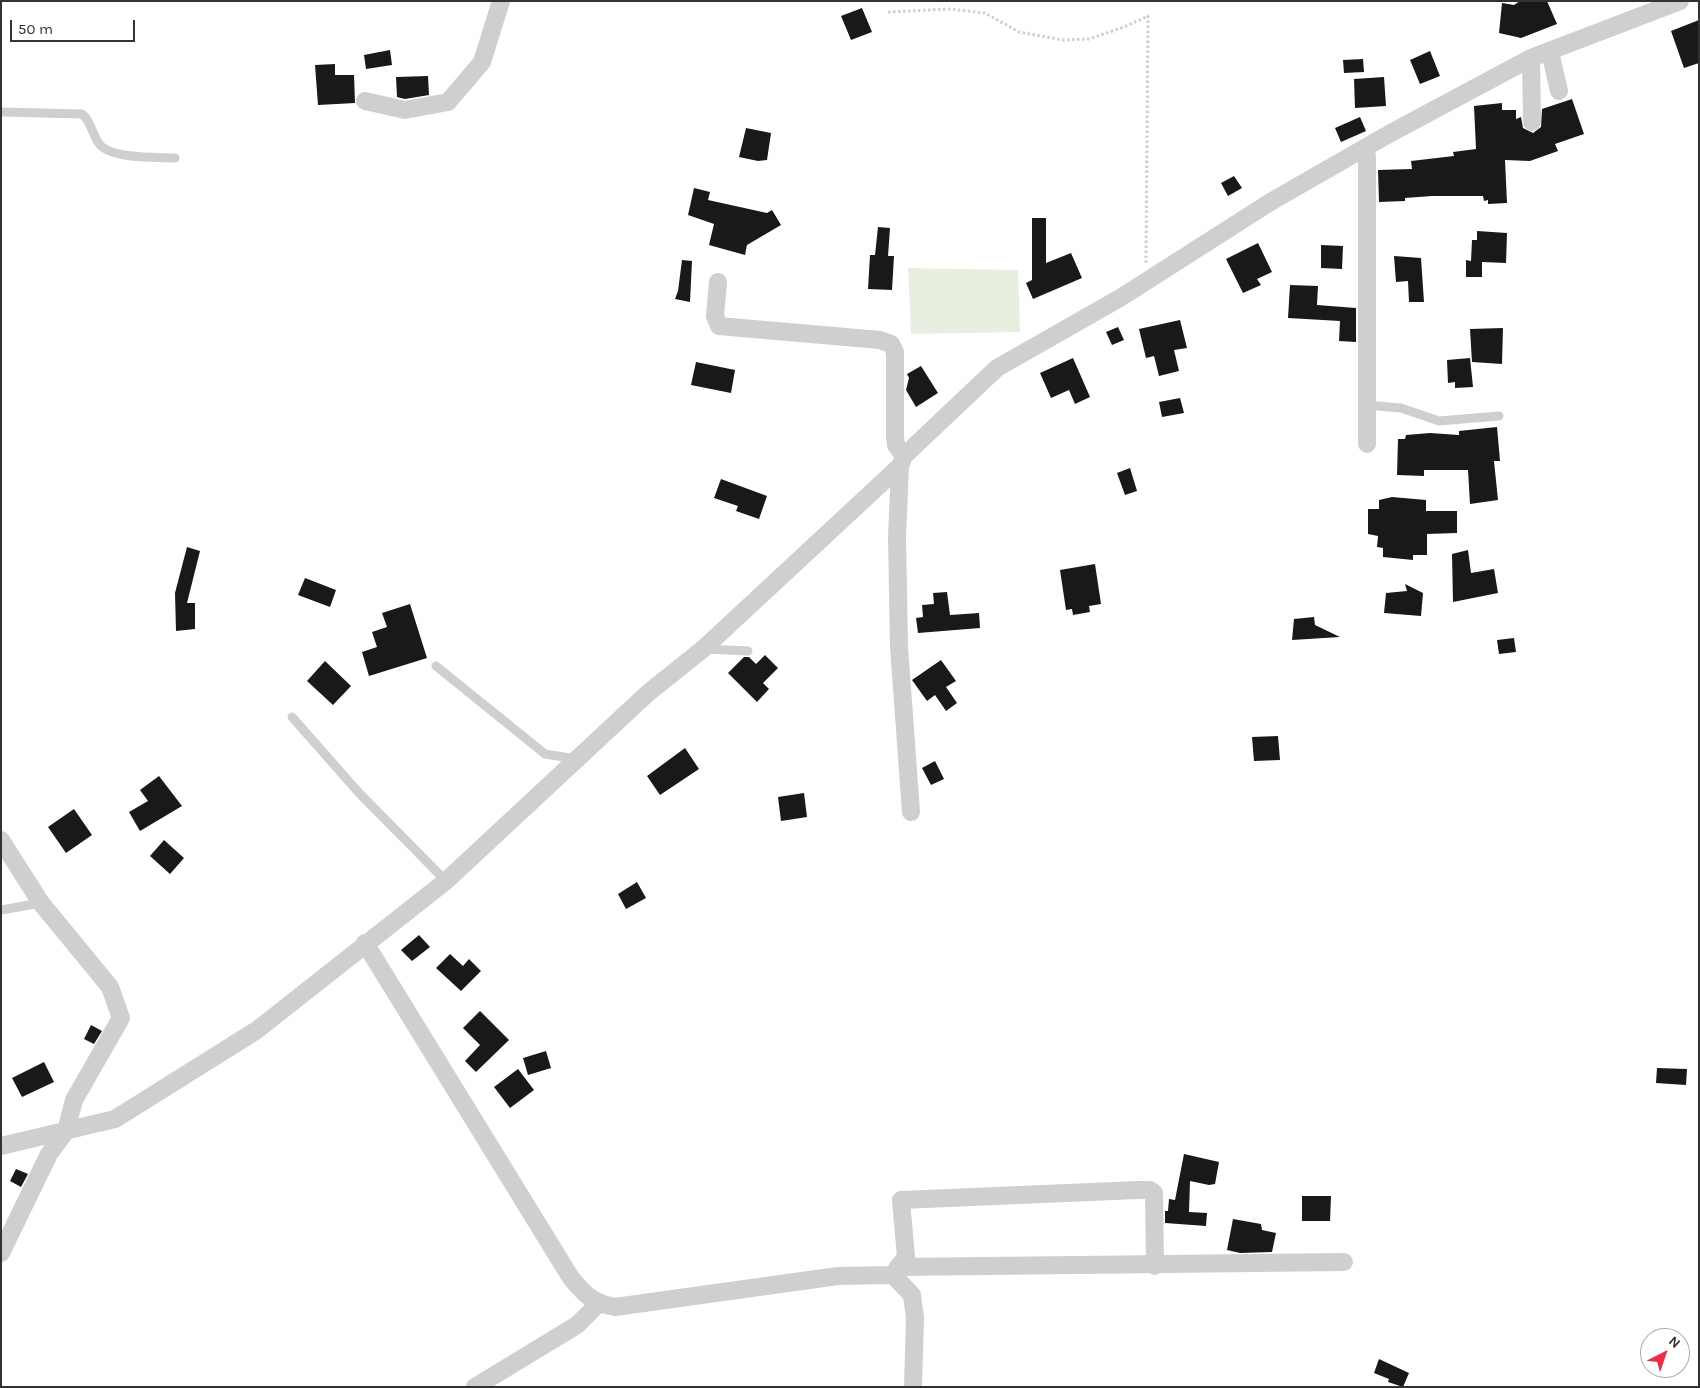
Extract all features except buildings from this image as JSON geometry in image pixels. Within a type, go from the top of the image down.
[{"type":"street","points":[[365,101],[405,110],[448,102],[482,62],[501,1]]},
{"type":"street","points":[[1,1146],[115,1119],[249,1036],[446,881],[648,693],[703,649],[902,461],[997,368],[1120,298],[1272,201],[1365,148],[1532,58],[1680,1]]},
{"type":"street","points":[[1550,52],[1559,91]]},
{"type":"street","points":[[1532,58],[1532,122]]},
{"type":"street","points":[[1365,148],[1367,156],[1368,202],[1367,444]]},
{"type":"street","points":[[718,282],[715,316],[719,326],[880,340],[891,344],[895,352],[894,436],[902,461],[897,536],[898,647],[911,812]]},
{"type":"street","points":[[1,840],[41,903],[110,987],[121,1018],[74,1100],[66,1131],[49,1154],[1,1253]]},
{"type":"street","points":[[365,943],[571,1278],[583,1293],[598,1304],[614,1307],[667,1298],[838,1276],[895,1271],[1344,1262]]},
{"type":"street","points":[[895,1271],[906,1257],[901,1200],[1138,1190],[1150,1190],[1154,1194],[1156,1266]]},
{"type":"street","points":[[895,1271],[912,1295],[915,1318],[913,1387]]},
{"type":"street","points":[[475,1387],[577,1325],[598,1304]]},
{"type":"lane","points":[[1,112],[82,114],[89,120],[95,138],[103,147],[120,154],[175,158]]},
{"type":"lane","points":[[1366,405],[1401,408],[1439,421],[1499,416]]},
{"type":"lane","points":[[703,649],[748,651]]},
{"type":"lane","points":[[436,666],[545,754],[576,759]]},
{"type":"lane","points":[[292,718],[360,794],[446,881]]},
{"type":"lane","points":[[1,910],[41,903]]},
{"type":"path","points":[[888,12],[950,9],[985,13],[1019,32],[1063,40],[1089,39],[1124,27],[1148,16],[1146,280]]},
{"type":"green space","points":[[908,268],[1018,270],[1020,332],[911,334]]}]
